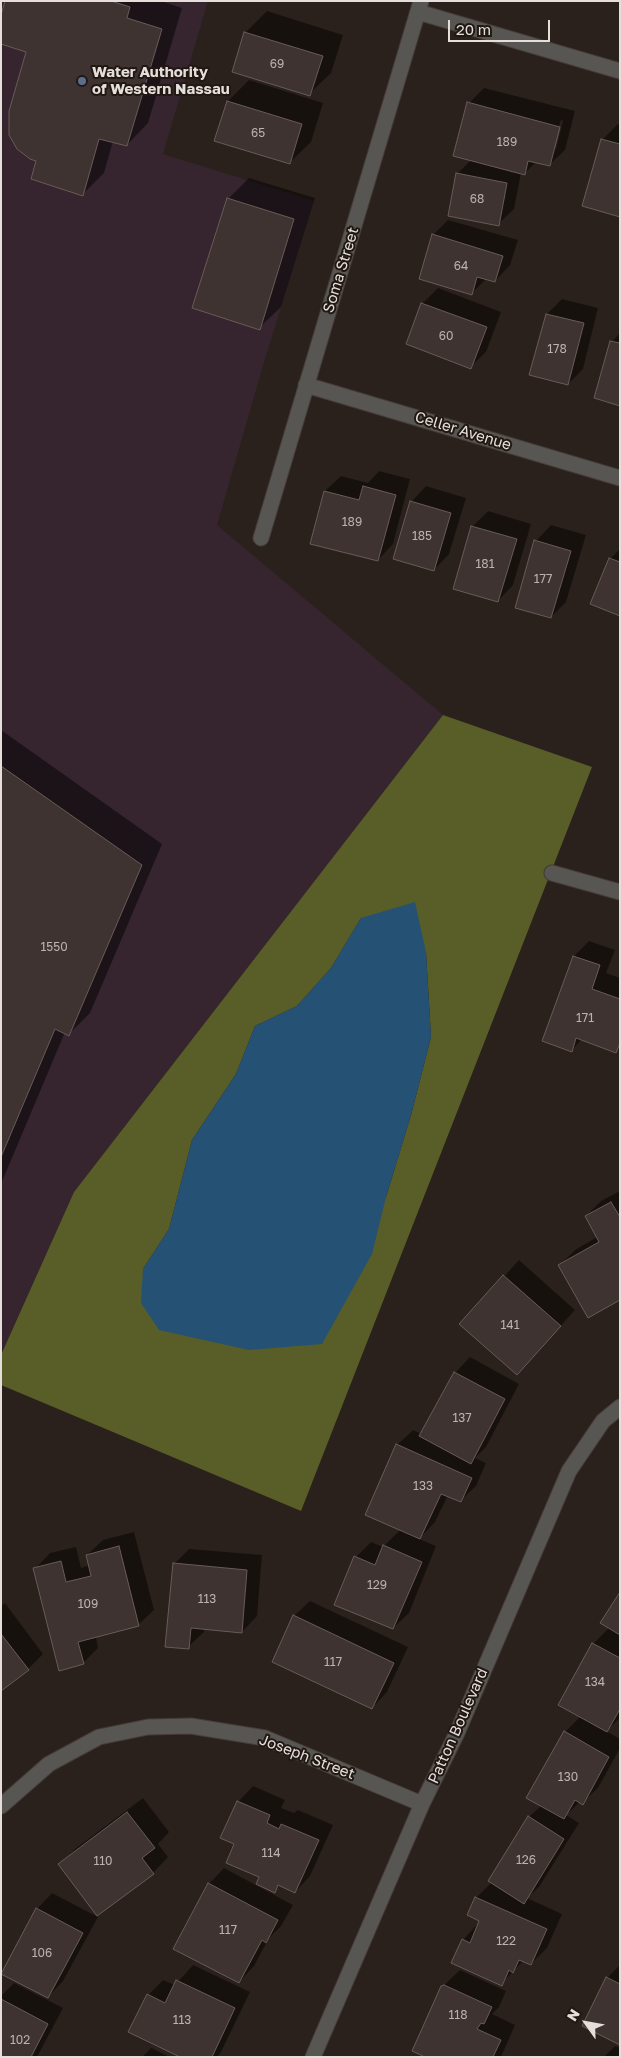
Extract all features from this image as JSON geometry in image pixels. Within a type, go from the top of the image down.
[{"type":"street","points":[[420,6],[620,71]]},
{"type":"street","name":"Soma Street","points":[[261,538],[420,6]]},
{"type":"street","name":"Celler Avenue","points":[[306,385],[620,478]]},
{"type":"street","points":[[552,873],[620,892]]},
{"type":"street","name":"Patton Boulevard","points":[[312,2057],[570,1471],[603,1421],[620,1407]]},
{"type":"street","name":"Joseph Street","points":[[1,1806],[49,1764],[99,1737],[148,1727],[191,1726],[265,1738],[422,1804]]},
{"type":"shaded area","points":[[1,1],[208,1],[163,154],[314,201],[264,362],[217,525],[443,715],[74,1192],[1,1355]]},
{"type":"green space","points":[[443,715],[592,767],[301,1511],[1,1385],[1,1355],[74,1192]],"holes":[[[361,918],[426,952],[431,1037],[411,1115],[386,1197],[143,1269],[169,1229],[192,1140],[236,1074],[255,1026],[297,1006],[331,968]]]},
{"type":"water","points":[[415,902],[426,952],[431,1037],[372,1254],[322,1344],[249,1350],[159,1330],[141,1303],[143,1269],[169,1229],[192,1140],[236,1074],[255,1026],[297,1006],[331,968],[361,918]]},
{"type":"building","name":"Water Authority of Western Nassau","points":[[5,1],[111,1],[130,7],[127,18],[162,29],[127,146],[99,139],[83,196],[31,179],[36,161],[30,159],[17,149],[9,135],[9,111],[26,52],[1,44],[1,15]]},
{"type":"building","points":[[244,32],[323,56],[310,96],[232,72]]},
{"type":"building","points":[[227,101],[302,124],[290,164],[214,141]]},
{"type":"building","points":[[467,102],[560,127],[550,166],[528,161],[525,175],[453,156]]},
{"type":"building","points":[[601,139],[620,144],[620,217],[582,206]]},
{"type":"building","points":[[456,173],[507,183],[499,226],[448,216]]},
{"type":"building","points":[[227,198],[294,219],[260,330],[192,308]]},
{"type":"building","points":[[432,234],[503,256],[495,282],[477,277],[472,295],[419,279]]},
{"type":"building","points":[[421,303],[487,327],[471,369],[406,344]]},
{"type":"building","points":[[546,314],[584,323],[568,385],[529,375]]},
{"type":"building","points":[[610,341],[620,343],[620,406],[594,398]]},
{"type":"building","points":[[363,486],[396,495],[378,561],[310,544],[324,491],[359,500]]},
{"type":"building","points":[[410,501],[451,513],[434,571],[393,559]]},
{"type":"building","points":[[471,526],[517,539],[498,602],[453,589]]},
{"type":"building","points":[[534,540],[571,551],[551,618],[515,608]]},
{"type":"building","points":[[609,558],[620,562],[620,616],[590,604]]},
{"type":"building","points":[[1,766],[142,865],[69,1036],[55,1029],[1,1157]]},
{"type":"building","points":[[573,956],[600,965],[592,989],[620,999],[620,1043],[616,1053],[576,1038],[572,1052],[542,1041]]},
{"type":"building","points":[[611,1202],[620,1217],[620,1300],[588,1318],[558,1265],[599,1242],[585,1216]]},
{"type":"building","points":[[503,1275],[561,1326],[517,1375],[459,1324]]},
{"type":"building","points":[[454,1372],[505,1399],[471,1464],[419,1436]]},
{"type":"building","points":[[396,1444],[472,1478],[461,1502],[441,1494],[420,1539],[365,1515]]},
{"type":"building","points":[[383,1545],[422,1562],[393,1629],[334,1605],[354,1556],[375,1565]]},
{"type":"building","points":[[119,1546],[139,1626],[78,1642],[84,1664],[59,1671],[33,1568],[61,1561],[66,1582],[91,1576],[86,1555]]},
{"type":"building","points":[[173,1563],[247,1570],[242,1633],[191,1628],[189,1649],[165,1647]]},
{"type":"building","points":[[620,1592],[620,1635],[600,1623]]},
{"type":"building","points":[[293,1615],[394,1663],[372,1709],[272,1662]]},
{"type":"building","points":[[1,1634],[29,1670],[1,1691]]},
{"type":"building","points":[[592,1643],[620,1658],[620,1709],[607,1732],[558,1705]]},
{"type":"building","points":[[564,1731],[609,1757],[583,1805],[575,1800],[564,1819],[526,1798]]},
{"type":"building","points":[[237,1801],[270,1815],[267,1823],[279,1829],[281,1824],[319,1840],[295,1893],[278,1885],[275,1893],[256,1884],[259,1877],[226,1863],[234,1844],[220,1838]]},
{"type":"building","points":[[127,1812],[155,1848],[142,1858],[154,1874],[97,1916],[58,1864]]},
{"type":"building","points":[[528,1816],[564,1839],[524,1904],[488,1881]]},
{"type":"building","points":[[208,1883],[278,1920],[266,1943],[262,1940],[239,1983],[173,1949]]},
{"type":"building","points":[[475,1897],[547,1929],[531,1965],[519,1960],[513,1973],[509,1970],[502,1986],[451,1963],[462,1939],[470,1943],[479,1921],[467,1915]]},
{"type":"building","points":[[36,1908],[83,1933],[48,1998],[1,1974]]},
{"type":"building","points":[[606,1977],[620,1984],[620,2045],[582,2026]]},
{"type":"building","points":[[176,1980],[235,2008],[212,2057],[180,2057],[128,2032],[147,1994],[165,2003]]},
{"type":"building","points":[[444,1985],[492,2007],[484,2024],[481,2023],[477,2029],[501,2040],[493,2057],[423,2057],[412,2051],[441,1986]]},
{"type":"building","points":[[1,1999],[48,2024],[31,2057],[1,2057]]},
{"type":"place","name":"Water Authority of Western Nassau","points":[[82,81]]}]
